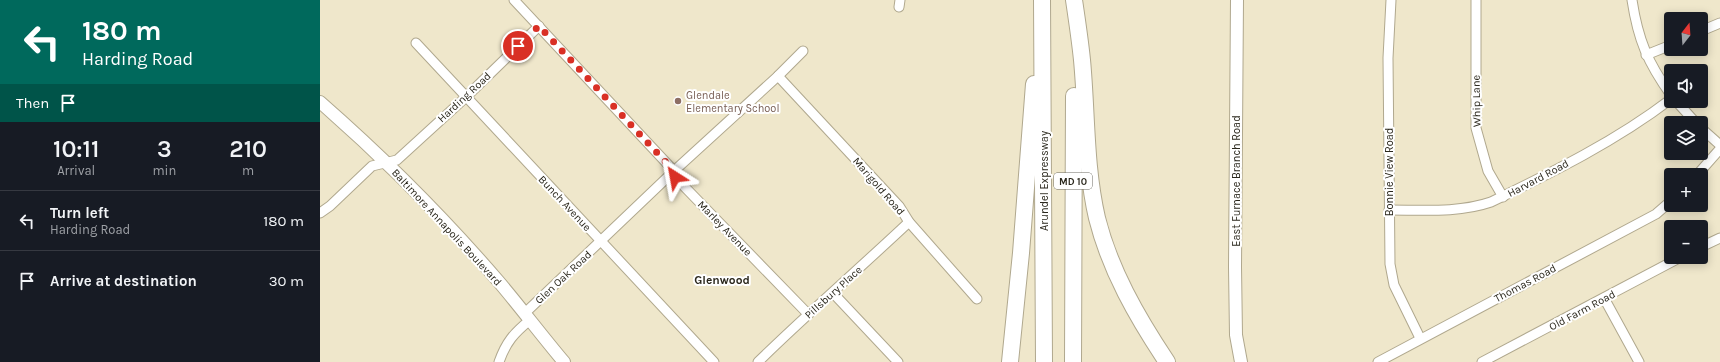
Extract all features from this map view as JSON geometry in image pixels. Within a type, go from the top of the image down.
[{"type":"highway","name":"Arundel Expressway","points":[[1042,0],[1044,362]]},
{"type":"highway","points":[[1074,0],[1082,61],[1090,181],[1098,218],[1112,263],[1123,290],[1167,362]]},
{"type":"highway","name":"MD 10","points":[[1074,0],[1074,362]]},
{"type":"highway","points":[[1010,362],[1027,184],[1035,59],[1043,42]]},
{"type":"main road","name":"East Furnace Branch Road","points":[[1237,0],[1235,267],[1236,335],[1241,362]]},
{"type":"main road","name":"Baltimore Annapolis Boulevard","points":[[320,102],[386,162],[461,240],[528,316],[564,362]]},
{"type":"street","name":"Marley Avenue","points":[[514,0],[674,171],[675,177],[808,314]]},
{"type":"street","name":"Bonnie View Road","points":[[1391,0],[1388,58],[1390,264],[1394,285],[1420,338]]},
{"type":"street","name":"Whip Lane","points":[[1476,0],[1476,128],[1488,171],[1503,197]]},
{"type":"street","points":[[1632,0],[1638,36],[1656,74],[1664,85]]},
{"type":"street","points":[[1708,28],[1720,23]]},
{"type":"street","name":"Harding Road","points":[[320,213],[330,206],[372,166],[397,160],[539,26]]},
{"type":"street","name":"Bunch Avenue","points":[[416,43],[714,362]]},
{"type":"street","points":[[1646,55],[1664,47]]},
{"type":"street","name":"Glen Oak Road","points":[[499,362],[504,348],[528,316],[601,241],[674,171],[778,76],[802,51]]},
{"type":"street","name":"Marigold Road","points":[[778,76],[899,206],[909,222],[977,299]]},
{"type":"street","name":"Harvard Road","points":[[1389,210],[1474,208],[1503,197],[1612,140],[1644,120],[1664,104]]},
{"type":"street","points":[[1682,108],[1690,116]]},
{"type":"street","points":[[1708,134],[1720,145]]},
{"type":"street","points":[[1703,168],[1720,149]]},
{"type":"street","name":"Thomas Road","points":[[1378,362],[1420,338],[1656,214],[1664,207]]},
{"type":"street","name":"Pillsbury Place","points":[[758,362],[808,314],[833,293],[909,222]]},
{"type":"street","points":[[1708,244],[1720,238]]},
{"type":"street","name":"Old Farm Road","points":[[1482,362],[1669,264]]},
{"type":"street","points":[[833,293],[898,362]]},
{"type":"street","points":[[1604,298],[1639,362]]},
{"type":"place","name":"Glendale Elementary School","points":[[678,101]]},
{"type":"district","name":"Glenwood","points":[[722,280]]},
{"type":"route","points":[[518,46],[539,26],[674,171],[675,177]]}]
